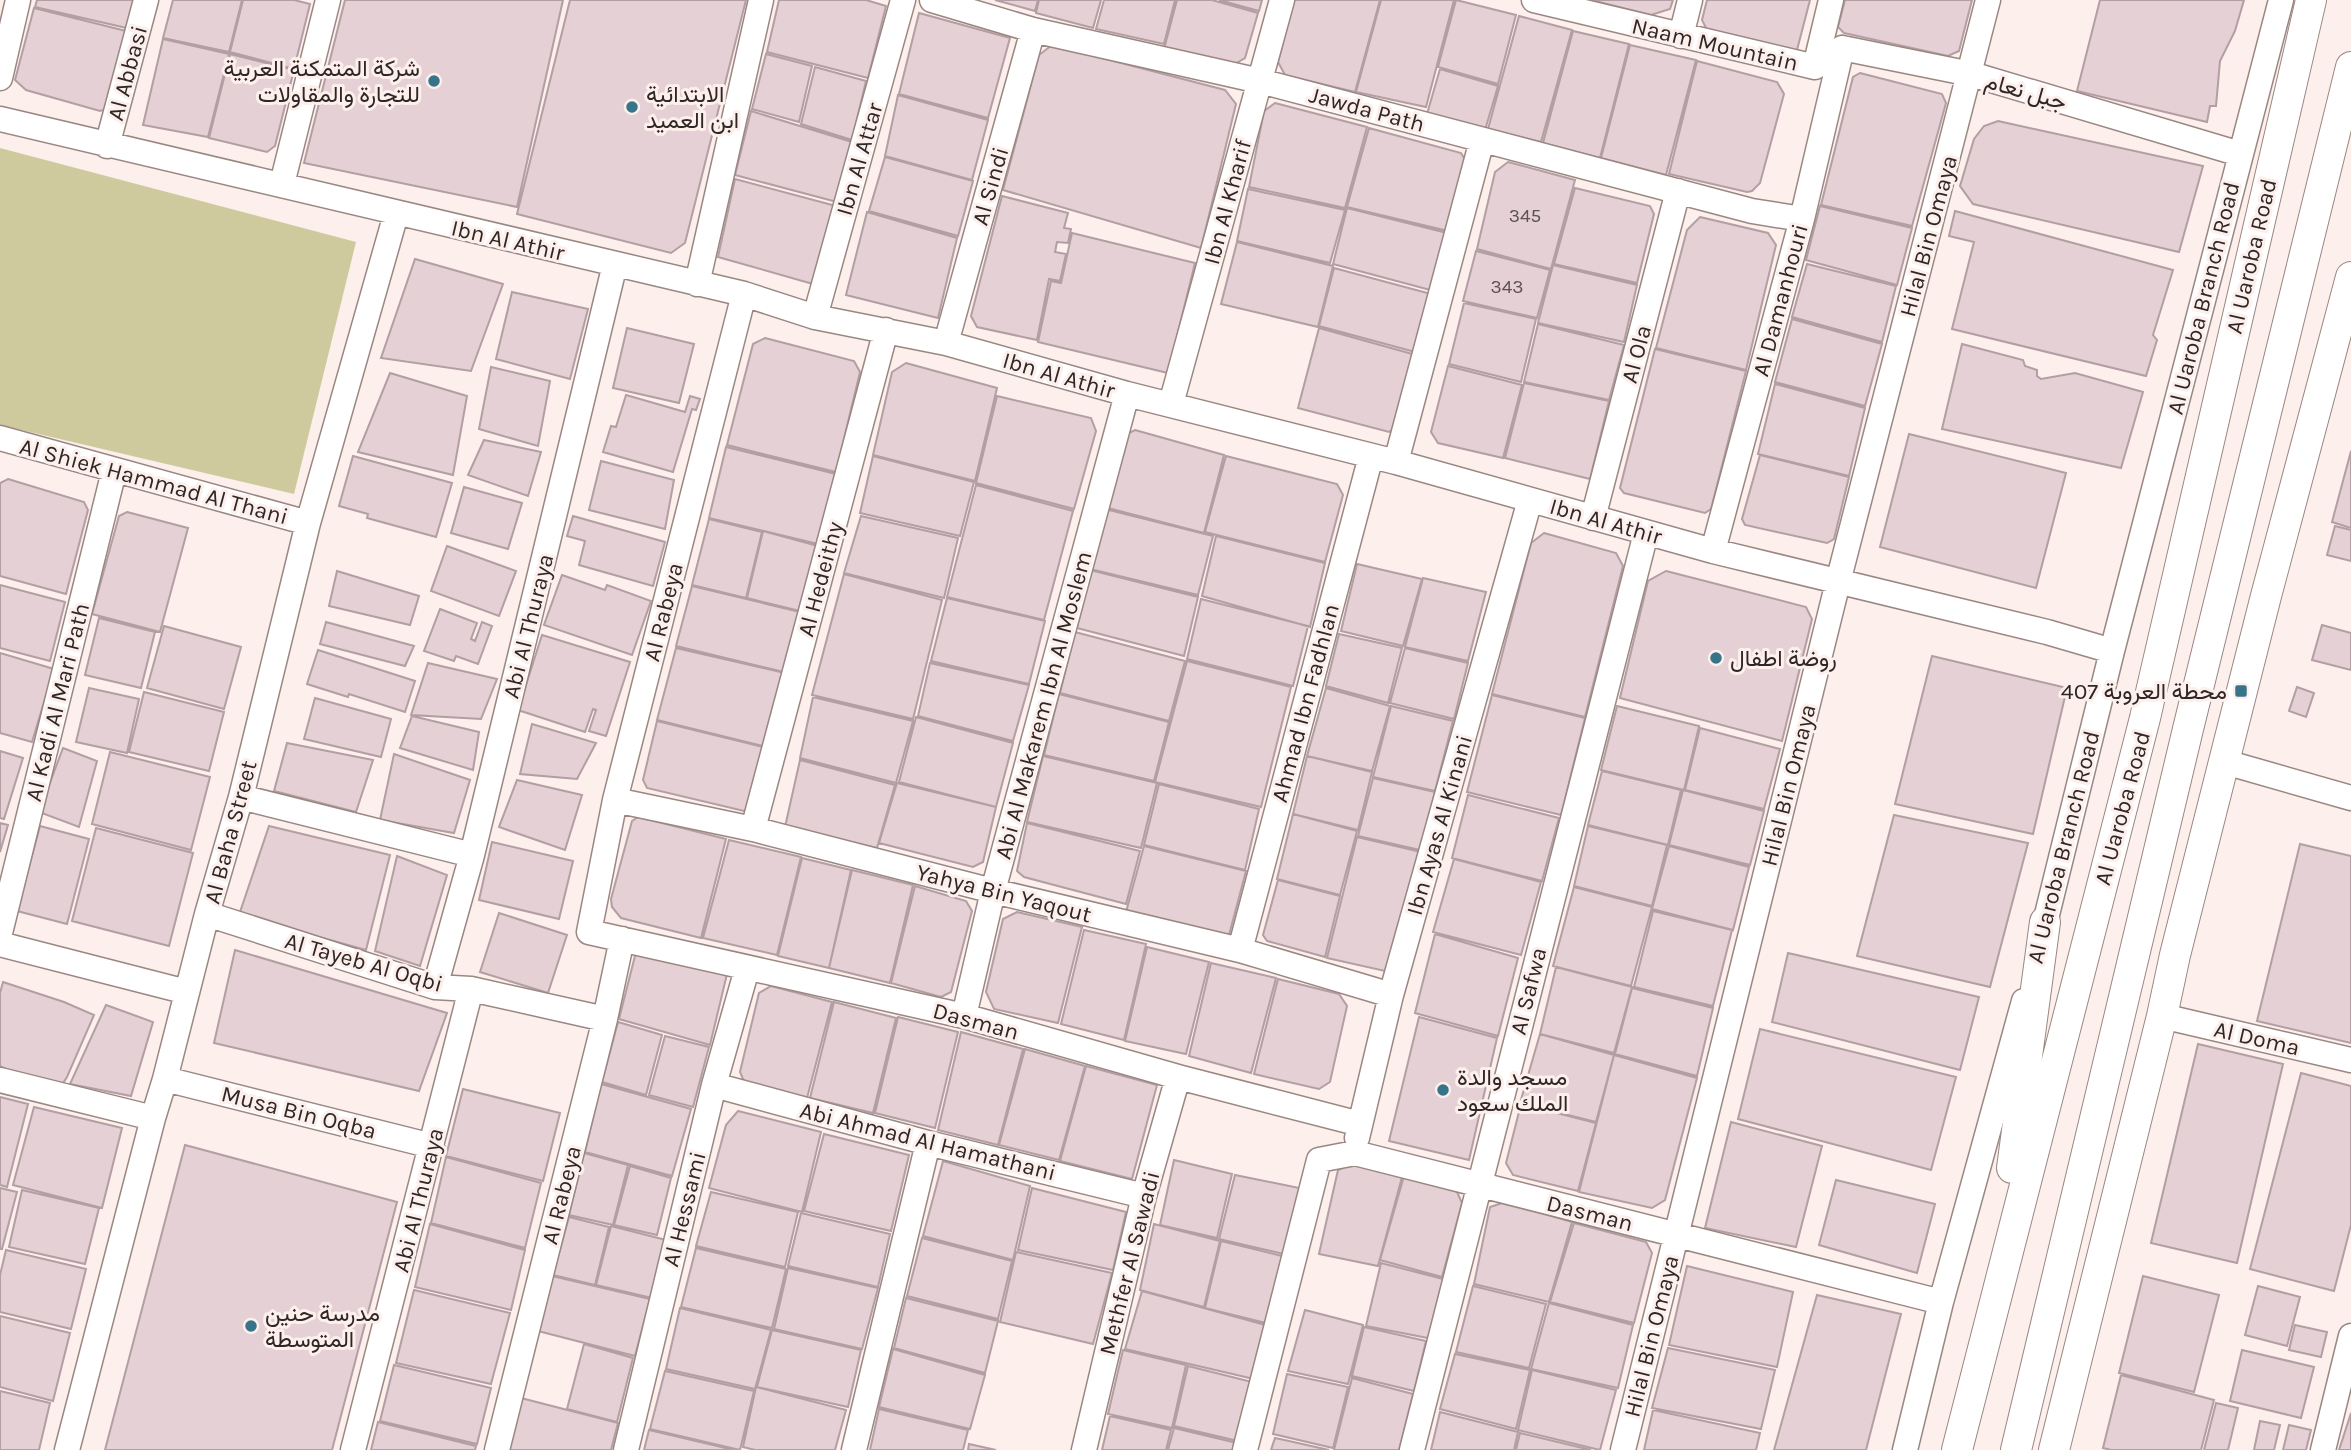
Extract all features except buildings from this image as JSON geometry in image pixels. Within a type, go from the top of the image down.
[{"type":"main road","name":"Al Uaroba Road","points":[[1957,1450],[2145,718],[2311,0]]},
{"type":"main road","name":"Al Uaroba Road","points":[[2015,1450],[2188,729],[2351,67]]},
{"type":"main road","points":[[2054,1450],[2241,691],[2348,307],[2351,276]]},
{"type":"main road","points":[[1994,1302],[2045,922]]},
{"type":"street","points":[[0,78],[19,0]]},
{"type":"street","name":"Al Abbasi","points":[[107,146],[146,0]]},
{"type":"street","points":[[282,184],[328,0]]},
{"type":"street","points":[[697,284],[761,0]]},
{"type":"street","name":"Ibn Al Attar","points":[[815,317],[903,0]]},
{"type":"street","name":"Jawda Path","points":[[932,0],[1033,30],[1260,80],[1752,211],[1802,219]]},
{"type":"street","name":"Ibn Al Kharif","points":[[1171,404],[1282,0]]},
{"type":"street","name":"Naam Mountain","points":[[1534,0],[1815,67]]},
{"type":"street","points":[[1681,36],[1690,0]]},
{"type":"street","points":[[1815,67],[1831,0]]},
{"type":"street","name":"Hilal Bin Omaya","points":[[1623,1450],[1838,582],[1988,0]]},
{"type":"street","name":"Al Uaroba Branch Road","points":[[1905,1450],[1941,1302],[2045,922],[2112,651],[2281,0]]},
{"type":"street","name":"Al Sindi","points":[[946,343],[1033,30]]},
{"type":"street","points":[[1815,67],[1842,48]]},
{"type":"street","name":"جبل نعام","points":[[1842,48],[1971,74],[2240,154]]},
{"type":"street","name":"Al Damanhouri","points":[[1713,551],[1802,219],[1842,48]]},
{"type":"street","name":"Ibn Al Athir","points":[[0,119],[744,294],[815,317],[946,343],[1127,394],[1396,462],[1713,551],[2047,632],[2112,651]]},
{"type":"street","points":[[1396,462],[1482,140]]},
{"type":"street","name":"Al Ola","points":[[1593,518],[1678,191]]},
{"type":"street","name":"Al Baha Street","points":[[67,1450],[207,914],[241,797],[308,523],[396,214]]},
{"type":"street","name":"Abi Al Thuraya","points":[[435,987],[472,855],[615,264]]},
{"type":"street","name":"Al Rabeya","points":[[589,932],[615,800],[744,294]]},
{"type":"street","name":"Al Hedeithy","points":[[753,829],[886,330]]},
{"type":"street","name":"Abi Al Makarem Ibn Al Moslem","points":[[964,1016],[992,891],[1127,394]]},
{"type":"street","name":"Al Shiek Hammad Al Thani","points":[[0,438],[308,523]]},
{"type":"street","name":"Ahmad Ibn Fadhlan","points":[[1240,950],[1371,456]]},
{"type":"street","name":"Al Kadi Al Mari Path","points":[[0,933],[114,471]]},
{"type":"street","name":"Ibn Ayas Al Kinani","points":[[1355,1153],[1391,995],[1530,500]]},
{"type":"street","name":"Al Safwa","points":[[1412,1450],[1646,533]]},
{"type":"street","points":[[2225,762],[2351,798]]},
{"type":"street","points":[[241,797],[472,855]]},
{"type":"street","name":"Yahya Bin Yaqout","points":[[615,800],[753,829],[992,891],[1240,950],[1391,995]]},
{"type":"street","name":"Al Tayeb Al Oqbi","points":[[207,914],[435,987],[471,989],[606,1019]]},
{"type":"street","name":"Dasman","points":[[589,932],[964,1016],[1178,1077],[1360,1124]]},
{"type":"street","name":"Al Rabeya","points":[[497,1450],[606,1019],[622,939]]},
{"type":"street","points":[[0,944],[187,992]]},
{"type":"street","name":"Al Hessami","points":[[625,1450],[714,1085],[747,969]]},
{"type":"street","name":"Abi Al Thuraya","points":[[353,1450],[471,989]]},
{"type":"street","name":"Al Doma","points":[[2162,1016],[2351,1060]]},
{"type":"street","name":"Methfer Al Sawadi","points":[[1084,1450],[1144,1196],[1178,1077]]},
{"type":"street","name":"Musa Bin Oqba","points":[[165,1079],[432,1146]]},
{"type":"street","points":[[0,1080],[153,1118]]},
{"type":"street","name":"Abi Ahmad Al Hamathani","points":[[714,1085],[928,1143],[1144,1196]]},
{"type":"street","points":[[854,1450],[928,1143]]},
{"type":"street","name":"Dasman","points":[[1245,1450],[1320,1160],[1355,1153],[1941,1302]]},
{"type":"street","points":[[2323,1450],[2346,1376],[2351,1336]]},
{"type":"shaded area","points":[[0,148],[356,242],[294,494],[0,425]]},
{"type":"place","name":"شركة المتمكنة العربية للتجارة والمقاولات","points":[[434,81]]},
{"type":"place","name":"الابتدائية ابن العميد","points":[[632,107]]},
{"type":"place","name":"روضة اطفال","points":[[1716,658]]},
{"type":"place","name":"محطة العروبة 407","points":[[2241,691]]},
{"type":"place","name":"مسجد والدة الملك سعود","points":[[1443,1090]]},
{"type":"place","name":"مدرسة حنين المتوسطة","points":[[251,1326]]}]
